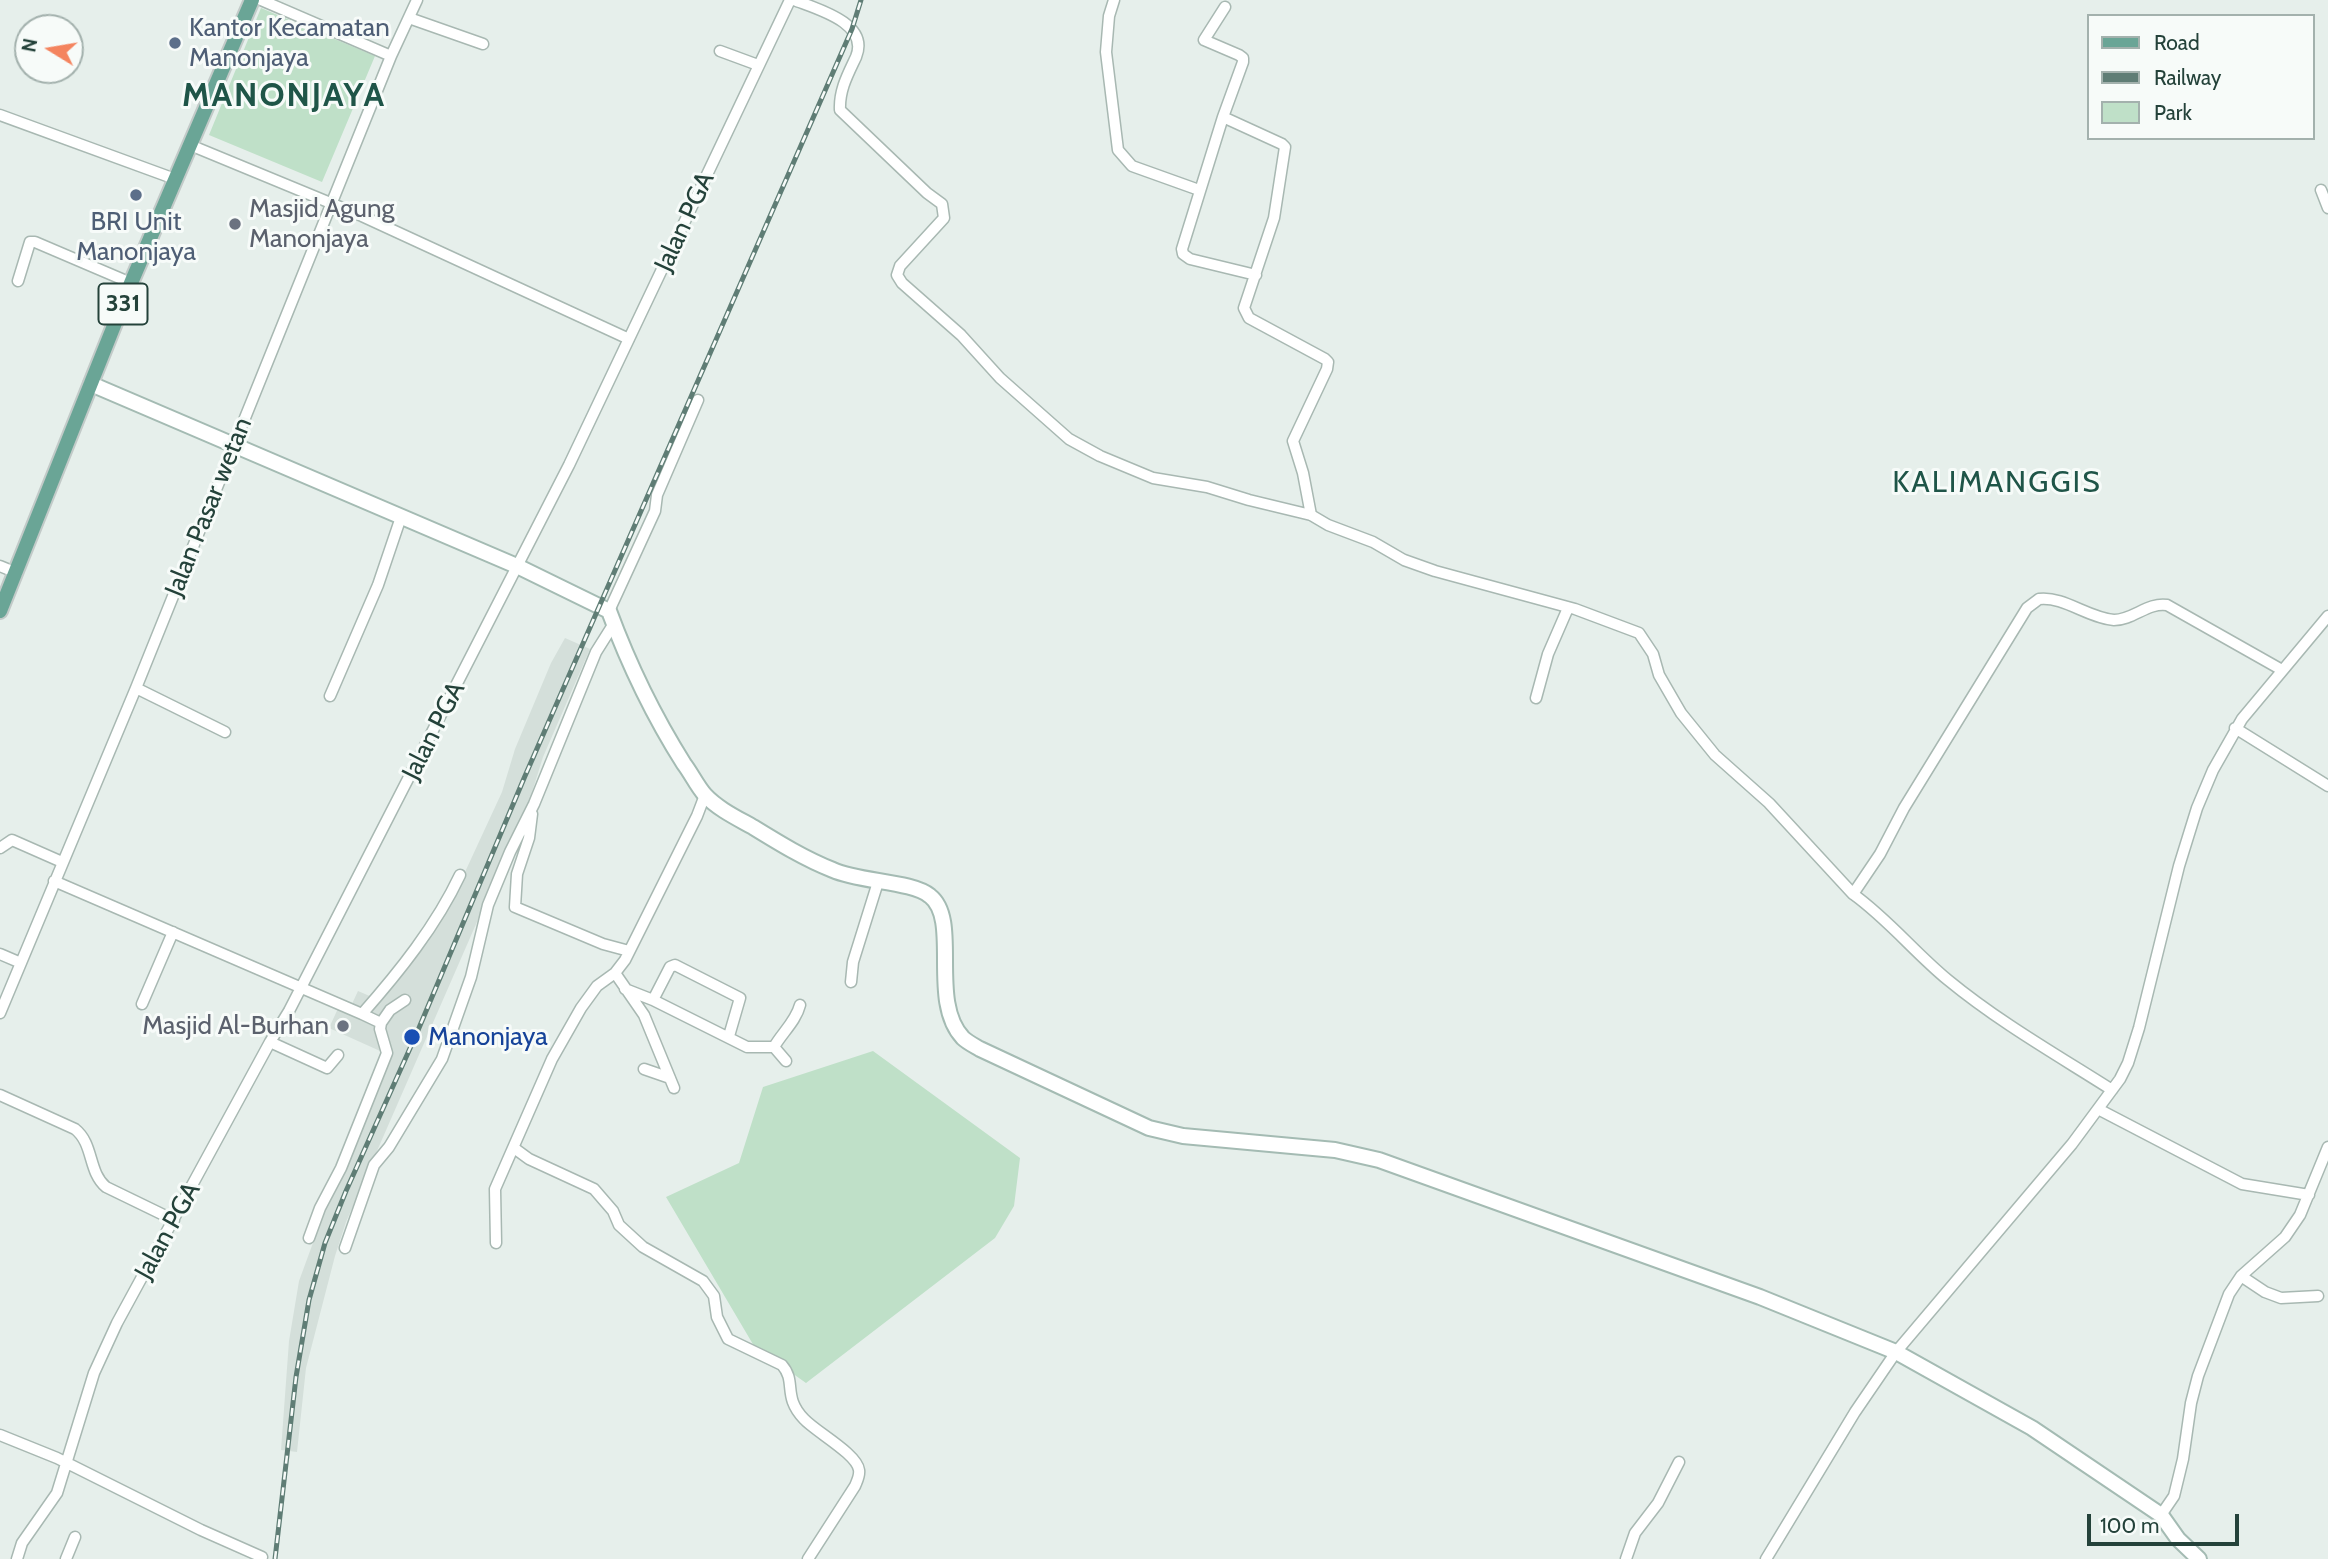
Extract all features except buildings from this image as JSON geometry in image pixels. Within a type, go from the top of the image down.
[{"type":"main road","name":"331","points":[[0,611],[131,283],[252,0]]},
{"type":"main road","points":[[91,384],[519,567],[611,618],[640,688],[705,795],[730,814],[832,870],[878,883],[898,884],[922,891],[933,898],[943,922],[948,1009],[963,1038],[980,1049],[1149,1128],[1183,1136],[1335,1150],[1379,1160],[1760,1297],[1896,1352],[2032,1428],[2161,1515],[2178,1539],[2199,1559]]},
{"type":"street","points":[[261,0],[391,56]]},
{"type":"street","name":"Jalan Pasar wetan","points":[[0,1013],[136,688],[391,56],[417,0]]},
{"type":"street","points":[[792,0],[822,11],[856,34],[859,44],[857,54],[844,81],[840,110],[942,204],[944,218],[900,265],[897,275],[902,283],[961,335],[1000,378],[1069,439],[1100,456],[1153,478],[1207,487],[1311,515],[1328,525],[1373,542],[1404,560],[1568,608],[1639,633],[1653,654],[1659,675],[1681,713],[1706,744],[1769,803],[1853,894],[1869,905],[1946,979],[1992,1014],[2112,1090]]},
{"type":"street","name":"Jalan PGA","points":[[17,1559],[22,1543],[57,1493],[94,1373],[117,1323],[301,988],[519,567],[758,65],[792,0]]},
{"type":"street","points":[[1114,0],[1109,16],[1106,52],[1118,150],[1132,166],[1199,190]]},
{"type":"street","points":[[1225,6],[1204,40],[1243,58],[1182,243],[1183,254],[1190,259],[1256,275]]},
{"type":"street","points":[[409,18],[483,44]]},
{"type":"street","points":[[720,51],[758,65]]},
{"type":"street","points":[[0,115],[175,179]]},
{"type":"street","points":[[1223,117],[1285,147],[1274,218],[1244,303],[1246,316],[1328,362],[1293,440],[1303,472],[1311,515]]},
{"type":"street","points":[[190,145],[362,216],[629,339]]},
{"type":"street","points":[[2321,190],[2328,208]]},
{"type":"street","points":[[18,281],[30,242],[35,242],[131,283]]},
{"type":"street","points":[[345,1248],[374,1165],[389,1147],[442,1059],[468,988],[488,905],[534,803],[611,618],[655,511],[657,495],[698,400]]},
{"type":"street","points":[[330,696],[378,585],[401,517]]},
{"type":"street","points":[[0,566],[17,573]]},
{"type":"street","points":[[1853,894],[1880,855],[1904,808],[2027,608],[2039,599],[2052,599],[2112,620],[2126,618],[2157,605],[2167,605],[2282,670]]},
{"type":"street","points":[[1536,698],[1548,654],[1568,608]]},
{"type":"street","points":[[1766,1559],[1855,1412],[1896,1352],[2072,1144],[2112,1090],[2128,1063],[2179,866],[2194,817],[2213,770],[2243,734],[2282,670],[2328,616]]},
{"type":"street","points":[[136,688],[225,732]]},
{"type":"street","points":[[2243,734],[2328,786]]},
{"type":"street","points":[[496,1243],[495,1189],[552,1059],[566,1032],[597,986],[615,973],[629,951],[697,817],[705,795]]},
{"type":"street","points":[[534,803],[529,838],[517,874],[515,907],[603,944],[629,951]]},
{"type":"street","points":[[0,848],[12,840],[62,862]]},
{"type":"street","points":[[362,1014],[399,971],[460,875]]},
{"type":"street","points":[[54,881],[382,1024]]},
{"type":"street","points":[[851,982],[853,962],[878,883]]},
{"type":"street","points":[[142,1004],[173,932]]},
{"type":"street","points":[[0,954],[21,962]]},
{"type":"street","points":[[653,1000],[670,967],[675,965],[741,999],[729,1036]]},
{"type":"street","points":[[615,973],[644,1015],[672,1083],[644,1069]]},
{"type":"street","points":[[625,989],[729,1036],[747,1047],[774,1047],[786,1061]]},
{"type":"street","points":[[309,1238],[320,1208],[341,1168],[387,1053],[380,1030],[382,1024],[390,1010],[405,1000]]},
{"type":"street","points":[[774,1047],[796,1017],[800,1005]]},
{"type":"street","points":[[270,1042],[327,1068],[338,1055]]},
{"type":"street","points":[[0,1095],[75,1129],[84,1136],[99,1181],[174,1220]]},
{"type":"street","points":[[2098,1109],[2242,1184],[2309,1195]]},
{"type":"street","points":[[2161,1515],[2174,1496],[2198,1376],[2230,1294],[2241,1276],[2285,1237],[2300,1215],[2328,1147]]},
{"type":"street","points":[[514,1148],[529,1159],[594,1189],[604,1198],[619,1225],[643,1247],[657,1252],[703,1281],[714,1296],[717,1317],[728,1339],[782,1365],[788,1372],[790,1398],[798,1413],[810,1426],[855,1461],[859,1472],[855,1486],[807,1559]]},
{"type":"street","points":[[2241,1276],[2265,1292],[2281,1298],[2318,1296]]},
{"type":"street","points":[[0,1435],[68,1458],[201,1531],[262,1557]]},
{"type":"street","points":[[1626,1559],[1635,1533],[1658,1503],[1679,1462]]},
{"type":"street","points":[[66,1559],[75,1537]]},
{"type":"shaded area","points":[[565,638],[590,649],[543,757],[528,805],[346,1222],[306,1368],[297,1452],[281,1450],[289,1341],[299,1281],[332,1191],[389,1055],[329,1028],[341,1002],[351,1006],[358,991],[379,1000],[459,885],[502,792],[515,749],[551,663]]},
{"type":"green space","points":[[261,8],[375,56],[322,182],[209,135]]},
{"type":"green space","points":[[873,1051],[1020,1158],[1014,1206],[995,1238],[806,1383],[754,1346],[666,1197],[739,1163],[763,1087]]},
{"type":"railway","points":[[275,1559],[296,1377],[309,1300],[325,1243],[525,776],[852,29],[861,0]]},
{"type":"place","name":"Kantor Kecamatan Manonjaya","points":[[175,43]]},
{"type":"place","name":"BRI Unit Manonjaya","points":[[136,195]]},
{"type":"place","name":"Masjid Agung Manonjaya","points":[[235,224]]},
{"type":"place","name":"Masjid Al-Burhan","points":[[343,1026]]},
{"type":"place","name":"Manonjaya","points":[[412,1037]]},
{"type":"district","name":"MANONJAYA","points":[[284,96]]},
{"type":"district","name":"KALIMANGGIS","points":[[1997,483]]}]
